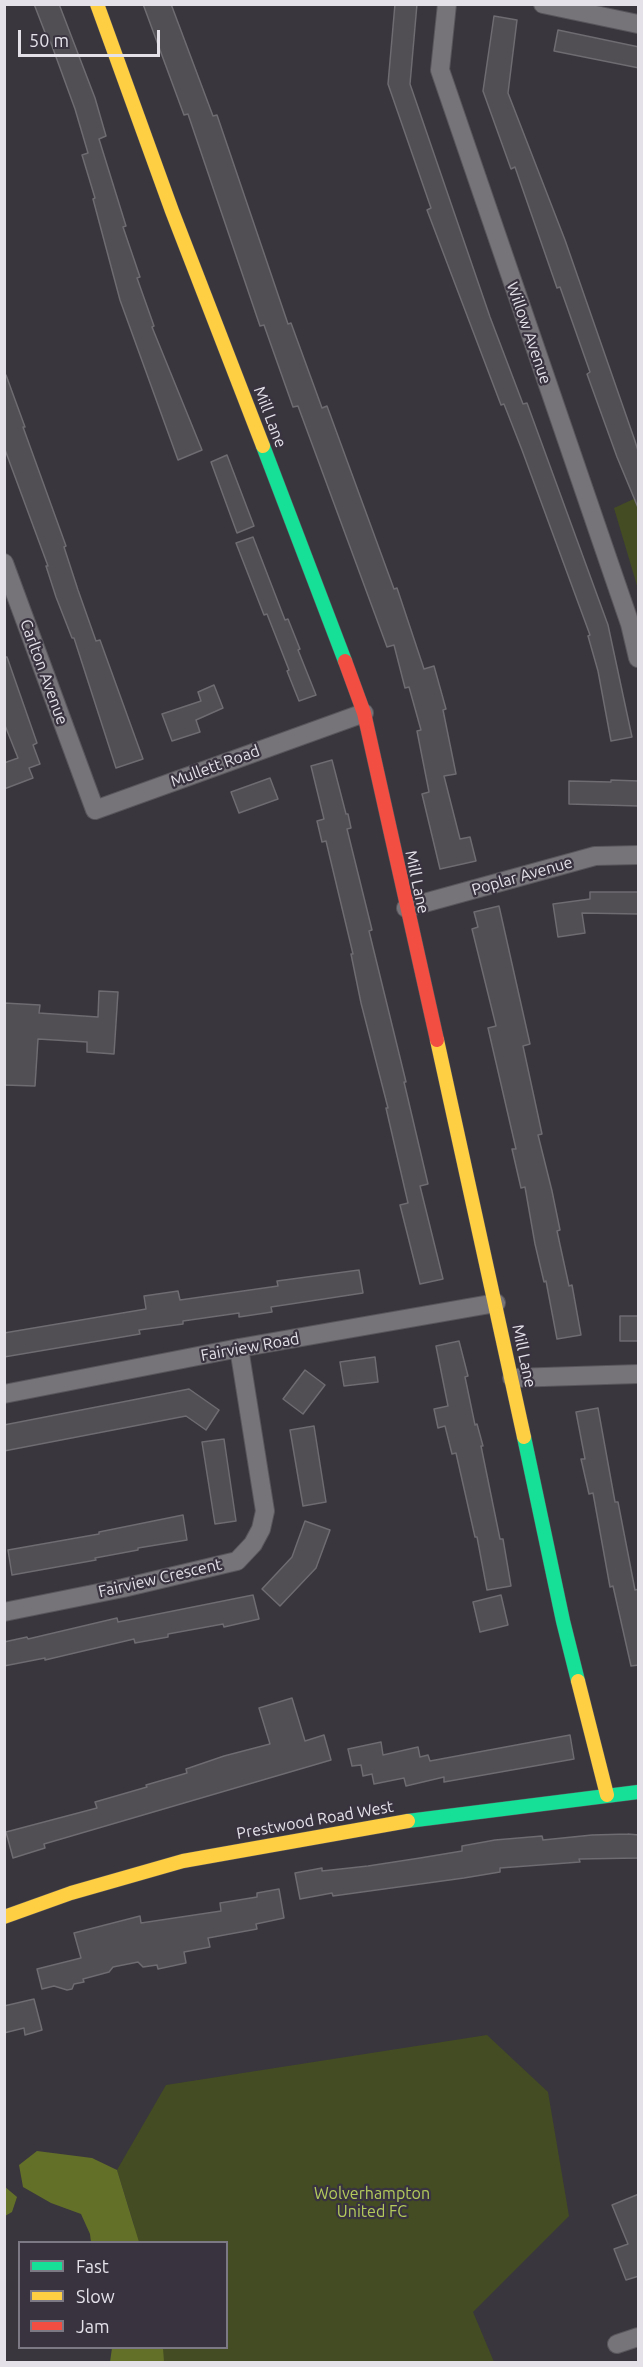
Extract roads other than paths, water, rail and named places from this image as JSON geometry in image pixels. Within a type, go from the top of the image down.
[{"type":"street","name":"Mill Lane","points":[[97,4],[171,211],[274,473],[364,713],[512,1377],[563,1621],[607,1795]]},
{"type":"street","name":"Willow Avenue","points":[[447,4],[440,70],[634,622],[639,658]]},
{"type":"street","points":[[543,4],[639,24]]},
{"type":"street","name":"Carlton Avenue","points":[[4,563],[84,781]]},
{"type":"street","name":"Mullett Road","points":[[84,781],[95,810],[364,713]]},
{"type":"street","name":"Poplar Avenue","points":[[406,908],[595,856],[639,855]]},
{"type":"street","name":"Fairview Road","points":[[4,1394],[239,1348],[496,1304]]},
{"type":"street","name":"Fairview Crescent","points":[[4,1612],[123,1588],[237,1561],[254,1544],[261,1529],[265,1511],[239,1348]]},
{"type":"street","points":[[512,1377],[639,1374]]},
{"type":"street","name":"Prestwood Road West","points":[[4,1917],[71,1893],[183,1861],[396,1822],[639,1792]]},
{"type":"street","points":[[617,2344],[639,2337]]},
{"type":"park label","name":"Wolverhampton United FC","points":[[372,2203]]}]
